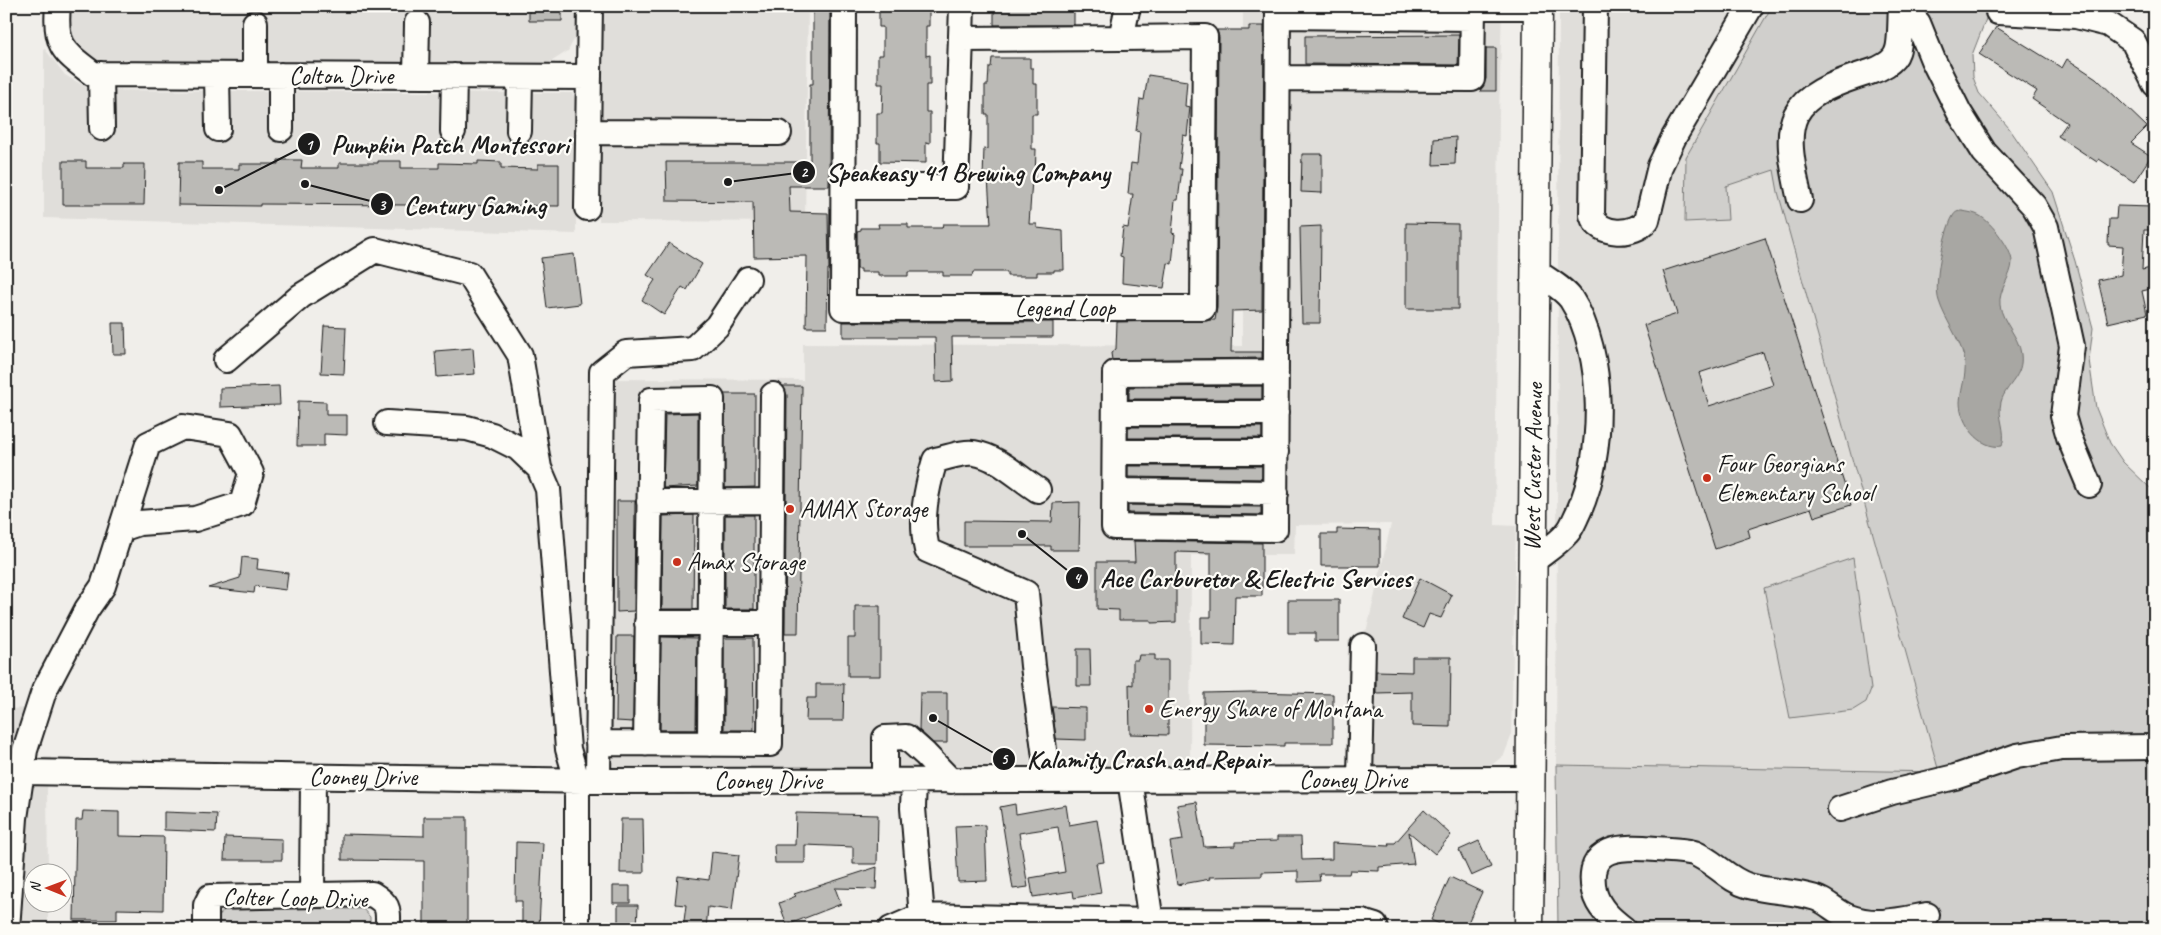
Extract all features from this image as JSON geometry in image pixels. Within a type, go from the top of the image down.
[{"type":"main road","name":"West Custer Avenue","points":[[1529,929],[1538,7]]},
{"type":"street","points":[[58,6],[58,34],[67,54],[97,74],[102,128]]},
{"type":"street","points":[[587,208],[590,6]]},
{"type":"street","name":"Legend Loop","points":[[844,6],[842,308],[1203,308],[1205,37],[1121,38]]},
{"type":"street","points":[[844,187],[956,187],[962,6]]},
{"type":"street","points":[[962,39],[1121,38],[1128,6]]},
{"type":"street","points":[[1595,6],[1592,215],[1596,224],[1608,231],[1632,231],[1643,225],[1647,220],[1660,166],[1674,137],[1752,6]]},
{"type":"street","points":[[1276,372],[1115,372],[1114,527],[1276,529],[1278,11],[1473,11],[1538,7]]},
{"type":"street","points":[[1800,200],[1790,157],[1789,136],[1793,119],[1800,107],[1823,89],[1885,66],[1897,53],[1901,7]]},
{"type":"street","points":[[1901,7],[1918,23],[1933,60],[1959,112],[1984,152],[2034,206],[2046,227],[2072,346],[2063,416],[2069,437],[2089,485]]},
{"type":"street","points":[[1278,78],[1472,79],[1473,11]]},
{"type":"street","points":[[1998,12],[2076,16],[2108,24],[2133,41],[2155,84]]},
{"type":"street","points":[[255,23],[255,75]]},
{"type":"street","points":[[416,76],[417,23]]},
{"type":"street","name":"Colton Drive","points":[[97,74],[589,77]]},
{"type":"street","points":[[217,75],[218,129]]},
{"type":"street","points":[[281,75],[281,130]]},
{"type":"street","points":[[453,131],[454,76]]},
{"type":"street","points":[[519,131],[520,77]]},
{"type":"street","points":[[588,132],[779,133]]},
{"type":"street","points":[[226,360],[301,296],[375,250],[469,274],[520,355],[539,468],[548,489],[568,749],[587,781]]},
{"type":"street","points":[[1532,562],[1568,533],[1586,495],[1598,441],[1598,398],[1592,357],[1583,324],[1570,298],[1535,271]]},
{"type":"street","points":[[577,929],[587,781],[598,744],[602,372],[626,353],[693,349],[717,326],[748,279]]},
{"type":"street","points":[[598,744],[770,744],[773,395]]},
{"type":"street","points":[[646,744],[651,400],[712,399],[710,744]]},
{"type":"street","points":[[1115,412],[1276,413]]},
{"type":"street","points":[[387,423],[467,428],[492,436],[518,448],[539,468]]},
{"type":"street","points":[[7,929],[15,818],[14,770],[25,750],[44,691],[87,609],[103,586],[121,529],[148,444],[183,427],[230,434],[251,473],[242,504],[195,519],[139,523],[121,529]]},
{"type":"street","points":[[1115,452],[1276,452]]},
{"type":"street","points":[[1038,490],[1015,475],[998,460],[972,453],[935,460],[927,488],[923,532],[927,550],[1026,593],[1033,666],[1048,780]]},
{"type":"street","points":[[1114,491],[1276,492]]},
{"type":"street","points":[[649,502],[772,502]]},
{"type":"street","points":[[647,623],[771,623]]},
{"type":"street","points":[[1360,780],[1363,646]]},
{"type":"street","points":[[885,781],[885,738],[906,737],[951,781]]},
{"type":"street","points":[[1840,809],[1892,792],[1955,777],[2017,756],[2062,748],[2155,747]]},
{"type":"street","name":"Cooney Drive","points":[[14,770],[587,781],[1530,779]]},
{"type":"street","points":[[312,895],[313,777]]},
{"type":"street","points":[[1130,779],[1151,925]]},
{"type":"street","points":[[914,781],[913,808],[922,923]]},
{"type":"street","points":[[1624,929],[1608,916],[1596,898],[1593,882],[1593,870],[1600,858],[1607,852],[1619,847],[1694,854],[1733,880],[1749,886],[1818,899],[1848,917],[1870,922],[1885,923],[1927,915]]},
{"type":"street","name":"Colter Loop Drive","points":[[206,929],[206,904],[210,897],[372,894],[382,900],[388,908],[388,929]]},
{"type":"street","points":[[891,929],[922,923],[1151,925],[1362,922],[1376,929]]},
{"type":"shaded area","points":[[68,6],[579,6],[579,30],[568,51],[549,63],[100,64],[81,51],[65,32]]},
{"type":"shaded area","points":[[602,6],[808,6],[805,222],[599,221]]},
{"type":"shaded area","points":[[1243,6],[1502,6],[1499,115],[1495,525],[1516,526],[1511,737],[1504,755],[1488,768],[1346,773],[1348,641],[1367,629],[1391,524],[1295,525],[1294,555],[1191,555],[1190,773],[598,781],[599,379],[803,380],[803,344],[1242,346]]},
{"type":"shaded area","name":"Four Georgians Elementary School","points":[[1559,6],[1892,6],[1778,192],[1939,773],[1556,765]]},
{"type":"shaded area","points":[[1772,6],[1991,6],[1972,55],[1973,77],[1979,93],[2009,128],[2053,192],[2075,261],[2093,328],[2089,360],[2096,408],[2110,443],[2123,462],[2149,487],[2155,490],[2155,929],[1558,929],[1556,765],[1939,772],[1778,192],[1774,170],[1726,186],[1728,220],[1685,222],[1686,157]]},
{"type":"shaded area","points":[[44,48],[65,75],[91,90],[572,93],[577,101],[576,234],[44,218]]},
{"type":"shaded area","points":[[1962,211],[1978,215],[1990,224],[2005,243],[2012,262],[2010,273],[2001,294],[2000,305],[2001,311],[2020,347],[2021,362],[2017,375],[2001,402],[2002,446],[1986,444],[1979,439],[1967,426],[1963,418],[1960,402],[1965,374],[1964,357],[1959,342],[1939,301],[1938,271],[1946,233],[1954,215]]},
{"type":"shaded area","points":[[1853,558],[1871,689],[1866,702],[1853,710],[1790,718],[1764,588]]},
{"type":"shaded area","points":[[33,708],[32,757],[51,757],[47,790],[48,862],[22,862],[22,912],[48,912],[48,929],[6,929],[6,709]]},
{"type":"shaded area","points":[[228,908],[363,909],[370,917],[370,929],[218,929],[220,916]]},
{"type":"building","points":[[529,6],[562,6],[562,21],[529,21]]},
{"type":"building","points":[[813,6],[830,6],[829,186],[789,186],[790,212],[828,213],[827,327],[806,327],[807,256],[754,257],[753,202],[667,201],[666,162],[810,162]]},
{"type":"building","points":[[879,6],[929,6],[929,26],[926,26],[926,56],[930,55],[930,85],[926,85],[926,112],[930,112],[930,143],[926,142],[926,163],[880,162],[880,143],[877,143],[877,113],[882,113],[883,84],[878,84],[878,55],[883,55],[883,27],[879,27]]},
{"type":"building","points":[[994,7],[1074,7],[1074,25],[994,25]]},
{"type":"building","points":[[1249,26],[1264,26],[1262,310],[1232,311],[1231,352],[1262,352],[1262,358],[1112,360],[1111,353],[1116,349],[1117,322],[1215,320],[1217,308],[1219,37],[1217,30],[1249,30]]},
{"type":"building","points":[[1996,27],[2062,68],[2067,59],[2096,78],[2147,127],[2131,143],[2151,156],[2134,182],[2099,159],[2097,162],[2058,136],[2067,123],[2032,99],[2037,91],[1979,54]]},
{"type":"building","points":[[1459,35],[1458,65],[1305,64],[1305,36]]},
{"type":"building","points":[[1486,48],[1496,48],[1496,91],[1480,91],[1486,79]]},
{"type":"building","points":[[992,58],[1030,58],[1030,68],[1033,68],[1033,84],[1037,84],[1037,114],[1032,114],[1032,149],[1036,149],[1035,179],[1032,179],[1029,224],[1037,224],[1037,228],[1063,231],[1064,270],[1037,272],[1037,276],[1007,276],[1007,272],[973,272],[972,276],[943,276],[943,272],[908,272],[908,276],[878,276],[878,272],[861,272],[861,269],[857,269],[857,231],[861,230],[861,228],[879,228],[878,224],[908,224],[908,228],[942,228],[943,224],[991,224],[988,178],[983,178],[984,148],[988,149],[988,114],[985,114],[985,85],[988,85],[989,67],[991,67]]},
{"type":"building","points":[[1148,75],[1187,81],[1185,106],[1190,107],[1187,136],[1183,135],[1179,169],[1182,169],[1178,200],[1175,200],[1172,233],[1175,234],[1172,264],[1168,263],[1164,288],[1122,283],[1123,257],[1120,256],[1123,227],[1128,228],[1133,194],[1128,194],[1131,163],[1137,164],[1140,132],[1136,131],[1140,99],[1144,100]]},
{"type":"building","points":[[1456,137],[1455,164],[1433,165],[1434,139]]},
{"type":"building","points":[[1302,154],[1322,154],[1322,193],[1301,192]]},
{"type":"building","points":[[278,160],[302,160],[301,168],[339,168],[339,163],[378,163],[378,161],[401,161],[401,168],[439,168],[439,163],[478,164],[478,161],[501,162],[501,168],[538,169],[538,164],[559,164],[559,206],[178,205],[179,162],[202,162],[202,169],[239,169],[239,164],[278,164]]},
{"type":"building","points":[[63,161],[86,161],[86,168],[124,168],[124,164],[145,164],[144,205],[63,205]]},
{"type":"building","points":[[2117,206],[2152,207],[2151,230],[2144,230],[2142,270],[2155,267],[2155,288],[2142,291],[2147,314],[2108,323],[2098,280],[2121,275],[2123,246],[2108,245],[2109,219],[2116,219]]},
{"type":"building","points":[[1406,223],[1458,224],[1458,309],[1406,309]]},
{"type":"building","points":[[1321,226],[1320,323],[1302,323],[1300,227]]},
{"type":"building","points":[[1765,238],[1851,505],[1814,517],[1811,508],[1748,529],[1750,537],[1715,549],[1644,325],[1677,314],[1663,271]],"holes":[[[1763,352],[1773,385],[1709,406],[1699,373]]]},
{"type":"building","points":[[669,243],[702,264],[687,290],[682,287],[664,315],[642,300],[655,280],[647,275]]},
{"type":"building","points":[[574,254],[580,304],[547,308],[541,258]]},
{"type":"building","points":[[843,322],[1053,322],[1053,337],[952,337],[953,381],[936,382],[935,337],[843,337]]},
{"type":"building","points":[[112,323],[125,323],[126,354],[113,354]]},
{"type":"building","points":[[324,326],[346,327],[344,374],[321,373]]},
{"type":"building","points":[[473,348],[475,374],[437,377],[435,351]]},
{"type":"building","points":[[279,386],[280,405],[220,407],[220,388]]},
{"type":"building","name":"AMAX Storage","points":[[783,386],[802,386],[798,633],[785,633],[787,395]]},
{"type":"building","points":[[1262,386],[1262,399],[1129,399],[1129,387]]},
{"type":"building","name":"AMAX Storage","points":[[724,394],[755,394],[755,487],[725,488]]},
{"type":"building","points":[[298,401],[326,402],[326,415],[347,415],[347,435],[324,434],[324,446],[297,446]]},
{"type":"building","name":"AMAX Storage","points":[[698,413],[698,486],[663,488],[665,414]]},
{"type":"building","points":[[1128,427],[1262,427],[1262,438],[1128,438]]},
{"type":"building","points":[[1128,466],[1262,466],[1262,479],[1128,477]]},
{"type":"building","points":[[617,501],[635,501],[634,611],[617,612]]},
{"type":"building","points":[[1080,502],[1079,550],[1051,550],[1051,546],[964,546],[964,521],[1052,522],[1053,503]]},
{"type":"building","points":[[1128,505],[1261,507],[1261,515],[1128,513]]},
{"type":"building","name":"Amax Storage","points":[[694,515],[693,609],[662,609],[663,516]]},
{"type":"building","name":"AMAX Storage","points":[[725,515],[754,515],[754,609],[725,609]]},
{"type":"building","points":[[1337,529],[1380,530],[1380,566],[1321,566],[1321,534],[1337,534]]},
{"type":"building","points":[[1134,541],[1262,543],[1262,596],[1235,596],[1234,645],[1201,644],[1201,617],[1211,617],[1211,553],[1176,552],[1176,622],[1151,623],[1151,620],[1119,620],[1119,610],[1097,609],[1097,562],[1135,562]]},
{"type":"building","points":[[242,557],[258,559],[257,569],[288,573],[286,590],[255,586],[254,593],[208,588],[240,578]]},
{"type":"building","points":[[1420,578],[1452,595],[1441,618],[1429,614],[1423,628],[1402,619]]},
{"type":"building","points":[[1288,600],[1339,600],[1339,641],[1315,641],[1315,633],[1288,633]]},
{"type":"building","points":[[855,606],[880,606],[880,676],[848,676],[848,638],[855,638]]},
{"type":"building","points":[[617,636],[634,636],[633,722],[616,721]]},
{"type":"building","name":"AMAX Storage","points":[[661,637],[697,638],[696,730],[660,730]]},
{"type":"building","name":"AMAX Storage","points":[[724,638],[753,638],[754,730],[724,730]]},
{"type":"building","points":[[1077,649],[1090,649],[1091,686],[1077,686]]},
{"type":"building","name":"Energy Share of Montana","points":[[1139,655],[1155,655],[1155,660],[1168,660],[1168,735],[1130,734],[1129,684],[1133,685],[1133,660],[1138,660]]},
{"type":"building","points":[[1412,657],[1451,657],[1450,727],[1412,726],[1412,692],[1376,693],[1376,671],[1412,672]]},
{"type":"building","points":[[816,684],[844,684],[843,721],[806,721],[807,698],[816,698]]},
{"type":"building","points":[[920,693],[947,693],[947,743],[933,743],[919,730]]},
{"type":"building","points":[[1204,693],[1333,694],[1333,743],[1284,743],[1284,746],[1204,745]]},
{"type":"building","points":[[1052,707],[1086,708],[1086,740],[1056,739]]},
{"type":"building","points":[[1197,802],[1204,847],[1235,846],[1235,842],[1277,841],[1277,837],[1301,837],[1302,860],[1332,859],[1332,843],[1389,846],[1388,843],[1395,843],[1424,810],[1451,835],[1435,854],[1409,832],[1414,864],[1379,867],[1379,871],[1350,870],[1349,874],[1319,874],[1320,881],[1298,882],[1298,871],[1262,872],[1262,876],[1209,877],[1210,879],[1177,885],[1170,842],[1183,840],[1177,805]]},
{"type":"building","points":[[1015,804],[1016,814],[1066,805],[1069,825],[1097,820],[1104,862],[1096,863],[1101,893],[1074,898],[1073,891],[1033,897],[1030,878],[1065,872],[1058,827],[1019,833],[1028,887],[1013,889],[1000,807]]},
{"type":"building","points":[[83,811],[119,812],[119,836],[164,837],[163,910],[117,909],[117,920],[74,920],[76,820],[82,820]]},
{"type":"building","points":[[164,812],[217,814],[216,832],[164,830]]},
{"type":"building","points":[[796,813],[878,815],[877,864],[853,864],[853,847],[805,845],[805,863],[775,863],[774,845],[795,845]]},
{"type":"building","points":[[424,817],[467,817],[467,926],[424,926],[424,861],[342,860],[342,834],[424,836]]},
{"type":"building","points":[[621,819],[643,819],[644,873],[620,873]]},
{"type":"building","points":[[985,825],[987,881],[958,882],[955,826]]},
{"type":"building","points":[[225,837],[282,839],[282,860],[224,860]]},
{"type":"building","points":[[1479,841],[1491,867],[1471,876],[1459,850]]},
{"type":"building","points":[[516,842],[543,843],[539,928],[522,927],[522,901],[515,901]]},
{"type":"building","points":[[712,852],[739,855],[732,910],[708,907],[706,929],[683,929],[686,905],[675,904],[678,876],[709,880]]},
{"type":"building","points":[[877,867],[876,889],[835,888],[841,904],[787,925],[779,903],[796,896],[794,894]]},
{"type":"building","points":[[1450,877],[1482,892],[1465,929],[1450,929],[1431,920]]},
{"type":"building","points":[[613,886],[630,886],[630,903],[613,903]]},
{"type":"building","points":[[618,905],[638,905],[637,929],[618,929]]},
{"type":"place","name":"Speakeasy 41 Brewing Company","points":[[728,182]]},
{"type":"place","name":"Century Gaming","points":[[305,184]]},
{"type":"place","name":"Pumpkin Patch Montessori","points":[[219,190]]},
{"type":"place","name":"Four Georgians Elementary School","points":[[1707,478]]},
{"type":"place","name":"AMAX Storage","points":[[790,509]]},
{"type":"place","name":"Ace Carburetor & Electric Services","points":[[1022,534]]},
{"type":"place","name":"Amax Storage","points":[[677,562]]},
{"type":"place","name":"Energy Share of Montana","points":[[1149,709]]},
{"type":"place","name":"Kalamity Crash and Repair","points":[[933,718]]}]
